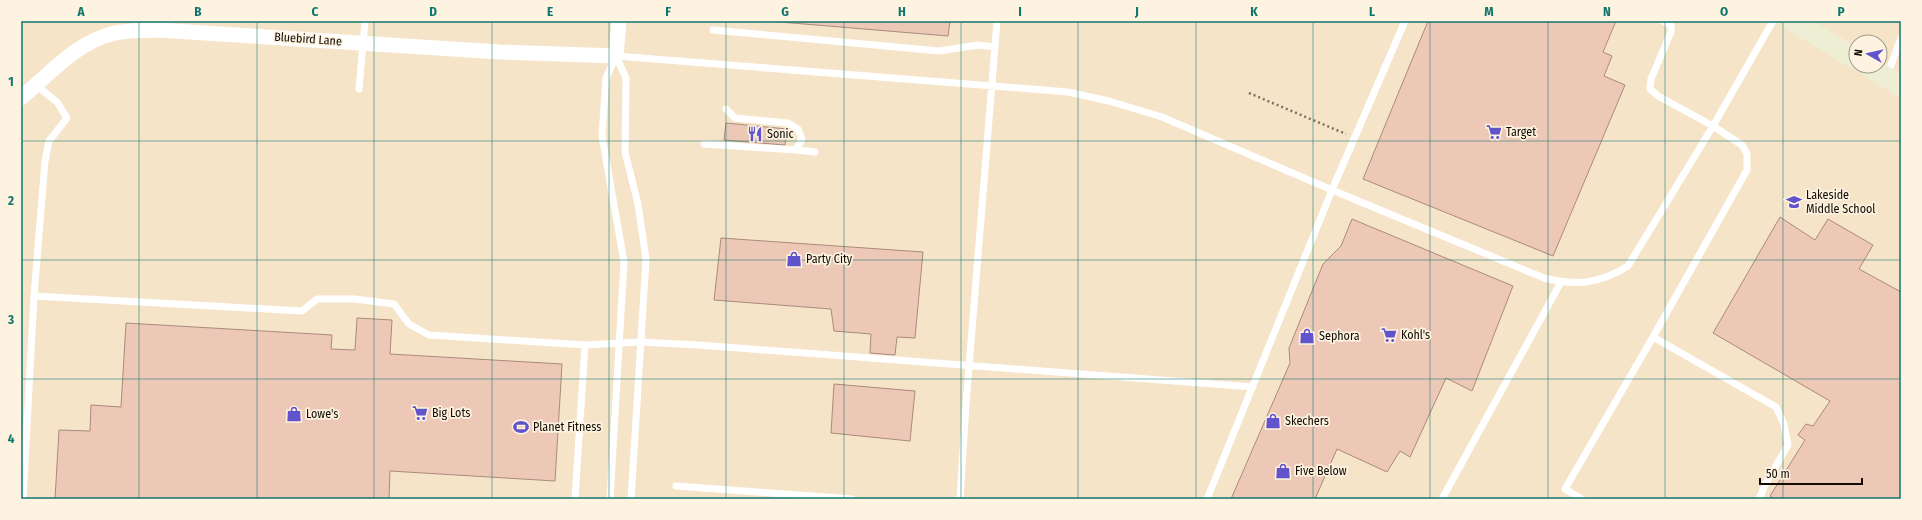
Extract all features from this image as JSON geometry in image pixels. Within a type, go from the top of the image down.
[{"type":"street","points":[[616,56],[619,21]]},
{"type":"street","points":[[1792,21],[1848,54]]},
{"type":"street","name":"Bluebird Lane","points":[[21,98],[56,66],[83,46],[115,33],[158,30],[500,52],[616,56]]},
{"type":"street","points":[[1881,74],[1894,82]]},
{"type":"lane","points":[[359,89],[365,21]]},
{"type":"lane","points":[[960,499],[996,21]]},
{"type":"lane","points":[[1207,499],[1208,492],[1253,387],[1332,190],[1405,21]]},
{"type":"lane","points":[[1582,499],[1565,489],[1747,170],[1747,154],[1742,145],[1713,126],[1658,96],[1650,89],[1651,79],[1671,32],[1671,25],[1663,21]]},
{"type":"lane","points":[[616,56],[1068,92],[1110,101],[1162,117],[1332,190],[1544,278],[1578,284],[1610,277],[1628,266],[1713,126],[1773,21]]},
{"type":"lane","points":[[713,30],[939,51],[978,45],[995,47]]},
{"type":"lane","points":[[1894,82],[1900,43]]},
{"type":"lane","points":[[616,56],[626,78],[625,152],[638,204],[646,259],[631,499]]},
{"type":"lane","points":[[610,499],[624,262],[602,136],[606,78],[616,56]]},
{"type":"lane","points":[[23,499],[34,296],[46,154],[49,141],[67,118],[57,102],[36,85]]},
{"type":"lane","points":[[726,109],[735,118],[788,123],[798,129],[802,140],[796,150]]},
{"type":"lane","points":[[704,144],[815,152]]},
{"type":"lane","points":[[1442,499],[1561,282]]},
{"type":"lane","points":[[34,296],[302,311],[317,300],[355,299],[394,304],[409,324],[429,335],[585,345],[640,342],[1253,387]]},
{"type":"lane","points":[[1653,337],[1776,407],[1784,424],[1788,445],[1766,483],[1759,499]]},
{"type":"lane","points":[[575,499],[585,345]]},
{"type":"lane","points":[[676,486],[852,499]]},
{"type":"path","points":[[1249,93],[1355,138]]},
{"type":"building","points":[[768,21],[950,21],[948,36]]},
{"type":"building","name":"Target","points":[[1428,21],[1616,21],[1603,52],[1612,56],[1604,76],[1625,85],[1553,256],[1363,179]]},
{"type":"building","name":"Sonic","points":[[726,123],[787,129],[785,145],[724,140]]},
{"type":"building","points":[[1780,217],[1815,240],[1828,219],[1873,245],[1859,269],[1901,292],[1901,499],[1775,499],[1770,496],[1805,440],[1798,435],[1806,424],[1813,426],[1830,401],[1713,333]]},
{"type":"building","points":[[1352,219],[1513,286],[1472,391],[1446,378],[1410,457],[1400,451],[1387,472],[1337,449],[1315,499],[1231,499],[1290,363],[1289,348],[1323,264],[1341,246]]},
{"type":"building","points":[[721,238],[923,252],[915,338],[897,337],[895,355],[870,353],[871,334],[834,331],[831,309],[714,300]]},
{"type":"building","points":[[357,318],[392,320],[390,354],[562,364],[555,481],[390,471],[389,499],[55,499],[59,430],[90,431],[91,405],[121,407],[126,323],[332,335],[331,349],[355,350]]},
{"type":"building","points":[[834,384],[915,391],[910,441],[831,433]]},
{"type":"place","name":"Target","points":[[1494,132]]},
{"type":"place","name":"Sonic","points":[[755,134]]},
{"type":"place","name":"Lakeside Middle School","points":[[1794,202]]},
{"type":"place","name":"Party City","points":[[794,259]]},
{"type":"place","name":"Kohl's","points":[[1389,335]]},
{"type":"place","name":"Sephora","points":[[1307,336]]},
{"type":"place","name":"Big Lots","points":[[420,413]]},
{"type":"place","name":"Lowe's","points":[[294,414]]},
{"type":"place","name":"Skechers","points":[[1273,421]]},
{"type":"place","name":"Planet Fitness","points":[[521,427]]},
{"type":"place","name":"Five Below","points":[[1283,471]]}]
